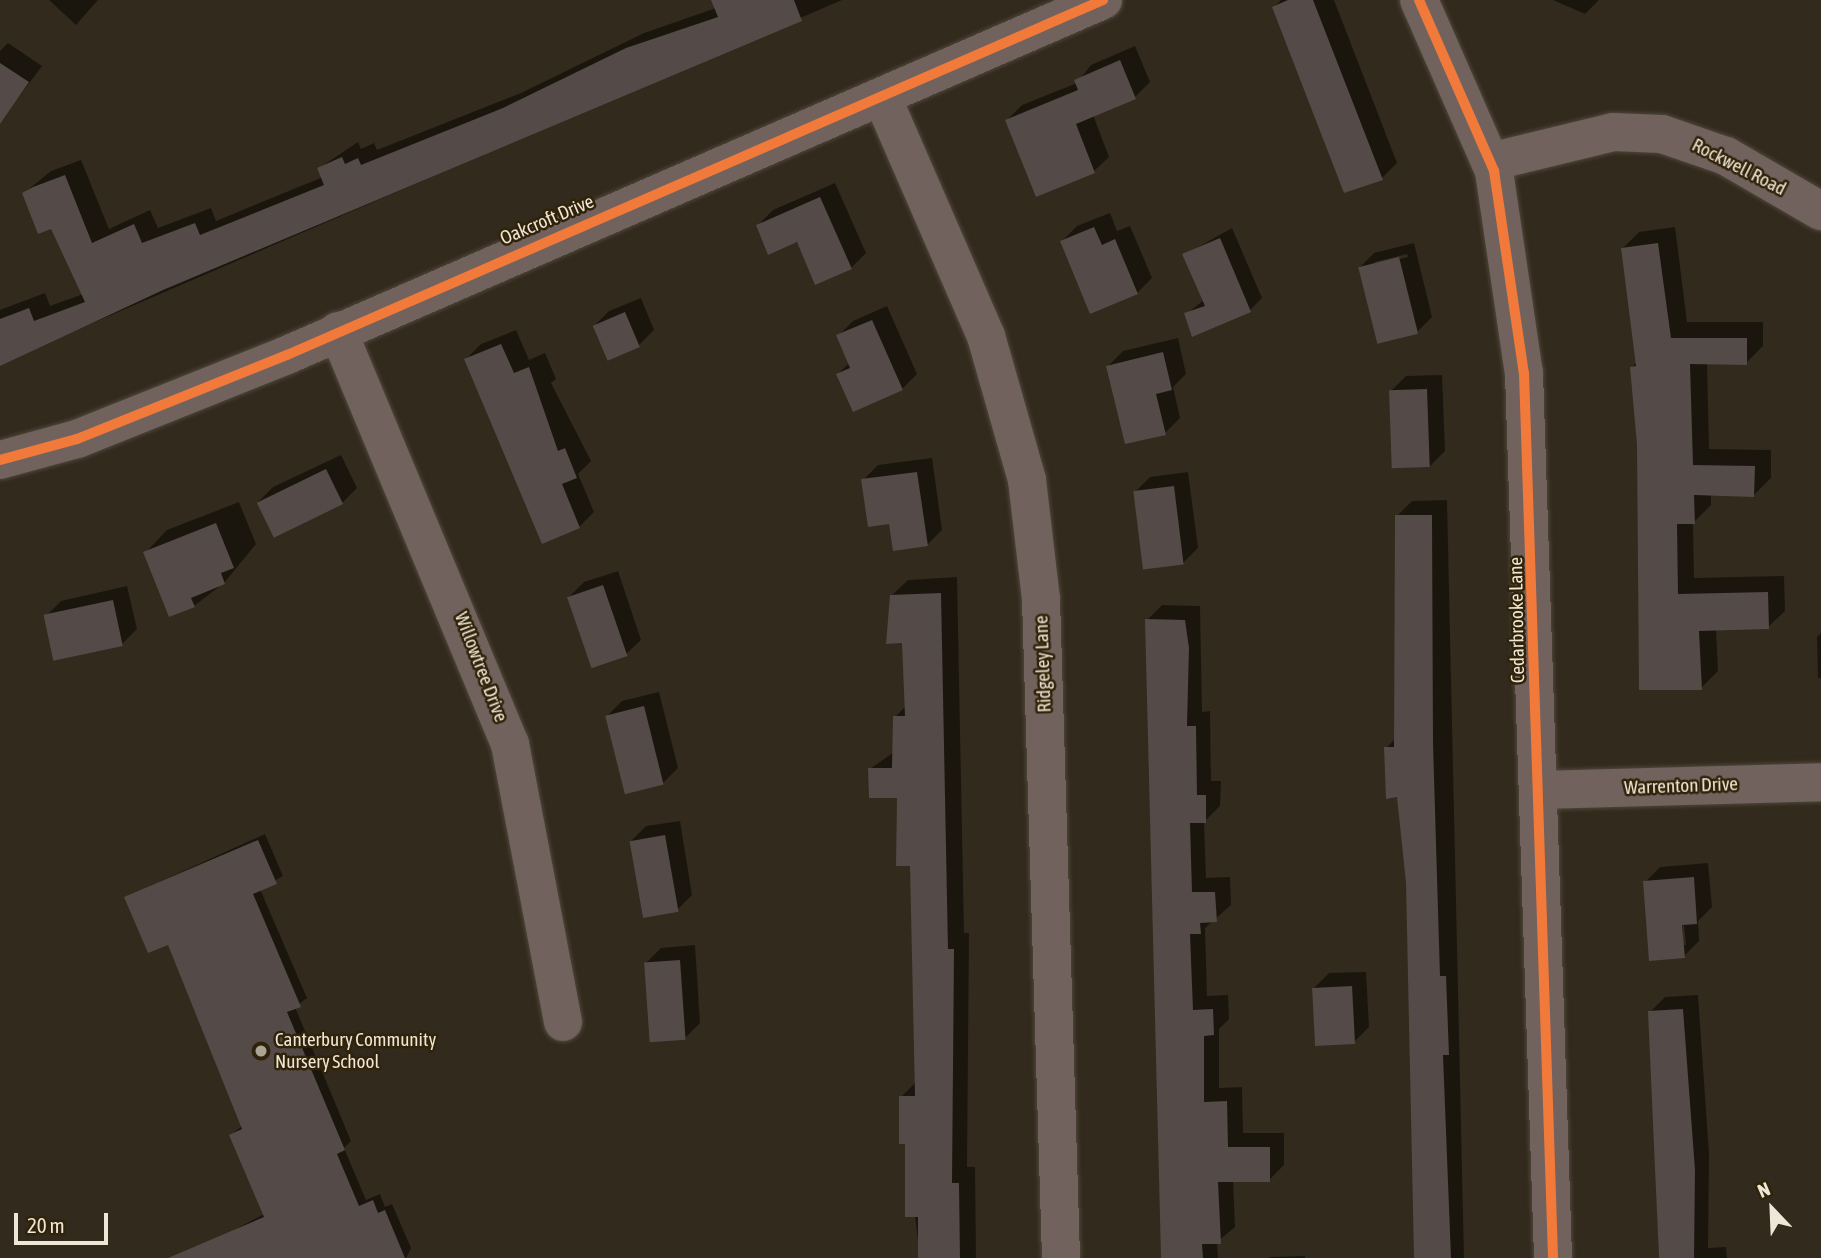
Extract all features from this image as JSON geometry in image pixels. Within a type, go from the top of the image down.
[{"type":"street","name":"Oakcroft Drive","points":[[0,460],[77,439],[338,331],[1103,0]]},
{"type":"street","name":"Cedarbrooke Lane","points":[[1419,0],[1490,162],[1512,268],[1524,373],[1541,790],[1553,1258]]},
{"type":"street","name":"Ridgeley Lane","points":[[882,97],[986,336],[1027,480],[1041,599],[1061,1258]]},
{"type":"street","name":"Rockwell Road","points":[[1490,162],[1613,132],[1662,134],[1726,156],[1821,211]]},
{"type":"street","name":"Willowtree Drive","points":[[338,331],[510,744],[563,1022]]},
{"type":"street","name":"Warrenton Drive","points":[[1541,790],[1821,782]]},
{"type":"building","points":[[711,0],[794,0],[802,21],[163,290],[0,366],[0,319],[29,308],[34,321],[85,302],[51,229],[38,234],[22,193],[33,187],[65,175],[92,243],[134,224],[142,243],[195,223],[200,235],[324,185],[317,168],[342,157],[345,164],[358,158],[361,165],[503,108],[626,48],[718,17]]},
{"type":"building","points":[[1288,0],[1313,0],[1383,180],[1344,193],[1272,7]]},
{"type":"building","points":[[1120,60],[1136,99],[1076,124],[1095,173],[1036,197],[1005,120],[1078,90],[1074,80]]},
{"type":"building","points":[[0,63],[29,82],[0,124]]},
{"type":"building","points":[[820,197],[852,269],[815,285],[797,242],[768,255],[756,225]]},
{"type":"building","points":[[1094,227],[1102,245],[1115,239],[1138,294],[1090,314],[1060,241]]},
{"type":"building","points":[[1220,238],[1251,312],[1192,337],[1184,313],[1205,306],[1182,254]]},
{"type":"building","points":[[1658,243],[1671,338],[1747,338],[1747,365],[1690,364],[1693,465],[1755,466],[1754,497],[1694,495],[1695,524],[1677,524],[1678,594],[1768,592],[1769,629],[1699,631],[1702,690],[1639,690],[1637,445],[1630,367],[1636,366],[1621,248]]},
{"type":"building","points":[[1399,257],[1418,334],[1377,344],[1358,267]]},
{"type":"building","points":[[625,312],[640,347],[608,361],[593,326]]},
{"type":"building","points":[[872,320],[903,390],[853,412],[836,374],[850,368],[836,335]]},
{"type":"building","points":[[501,344],[514,373],[529,367],[558,451],[565,448],[577,478],[562,484],[580,528],[542,544],[464,359]]},
{"type":"building","points":[[1163,352],[1172,390],[1156,394],[1166,435],[1125,444],[1106,366]]},
{"type":"building","points":[[1427,389],[1430,467],[1392,468],[1389,390]]},
{"type":"building","points":[[326,469],[343,504],[274,538],[257,503]]},
{"type":"building","points":[[917,472],[928,546],[893,551],[889,524],[868,527],[861,479]]},
{"type":"building","points":[[1174,486],[1184,564],[1143,569],[1133,491]]},
{"type":"building","points":[[1395,515],[1432,515],[1433,744],[1440,976],[1446,976],[1449,1055],[1443,1055],[1451,1258],[1414,1258],[1406,883],[1397,797],[1386,799],[1384,747],[1394,747]]},
{"type":"building","points":[[216,523],[234,568],[221,573],[225,584],[191,598],[195,607],[169,617],[143,552]]},
{"type":"building","points":[[603,585],[627,656],[591,668],[567,597]]},
{"type":"building","points":[[941,593],[948,949],[954,949],[952,1183],[959,1183],[960,1258],[918,1258],[918,1217],[905,1217],[905,1144],[899,1144],[899,1096],[915,1096],[910,866],[896,866],[897,798],[869,798],[868,768],[892,768],[893,716],[905,716],[902,643],[886,644],[890,595]]},
{"type":"building","points":[[113,600],[123,646],[53,661],[44,615]]},
{"type":"building","points":[[1145,619],[1185,620],[1189,648],[1187,726],[1196,726],[1197,795],[1206,795],[1206,823],[1190,823],[1192,892],[1215,892],[1217,922],[1200,923],[1201,934],[1190,934],[1193,1010],[1213,1009],[1214,1035],[1204,1036],[1204,1102],[1227,1101],[1228,1147],[1270,1147],[1270,1182],[1218,1182],[1221,1244],[1202,1244],[1203,1258],[1161,1258]]},
{"type":"building","points":[[644,706],[664,785],[625,794],[605,716]]},
{"type":"building","points":[[665,835],[679,912],[643,918],[630,841]]},
{"type":"building","name":"Canterbury Community Nursery School","points":[[258,840],[277,884],[253,894],[301,1007],[287,1012],[345,1150],[337,1154],[359,1206],[373,1200],[378,1213],[385,1210],[405,1258],[168,1258],[264,1217],[229,1135],[242,1129],[168,945],[148,953],[124,897]]},
{"type":"building","points":[[1694,877],[1697,924],[1682,925],[1685,958],[1649,961],[1643,881]]},
{"type":"building","points":[[680,960],[686,1040],[650,1042],[644,963]]},
{"type":"building","points":[[1352,986],[1355,1044],[1315,1046],[1312,988]]},
{"type":"building","points":[[1683,1009],[1695,1170],[1694,1258],[1659,1258],[1648,1011]]},
{"type":"cycle path","points":[[0,460],[77,439],[287,355],[1103,0]]},
{"type":"cycle path","points":[[1419,0],[1494,171],[1524,373],[1553,1258]]},
{"type":"place","name":"Canterbury Community Nursery School","points":[[261,1051]]}]
